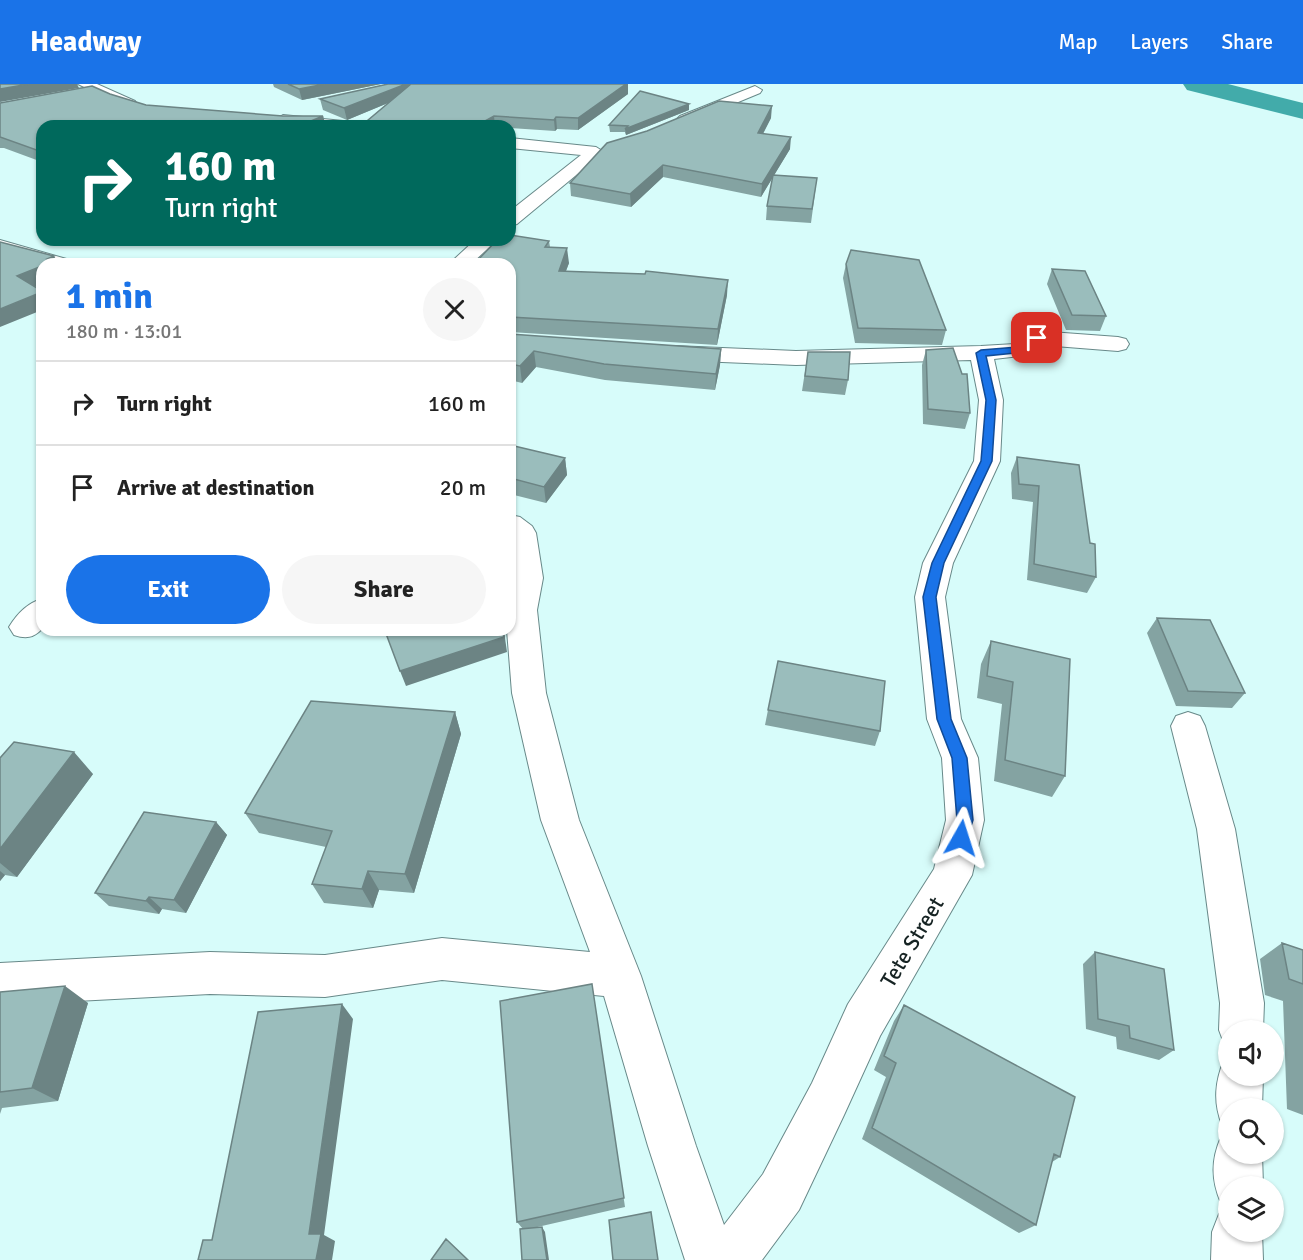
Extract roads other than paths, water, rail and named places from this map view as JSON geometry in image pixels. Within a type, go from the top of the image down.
[{"type":"street","points":[[81,89],[100,90],[121,101],[141,107]]},
{"type":"street","points":[[672,125],[755,90]]},
{"type":"street","points":[[291,120],[264,117],[307,106]]},
{"type":"street","points":[[516,143],[602,150],[516,215]]},
{"type":"street","points":[[516,200],[531,202]]},
{"type":"street","points":[[0,246],[42,258]]},
{"type":"street","points":[[466,258],[480,246]]},
{"type":"street","points":[[649,352],[796,358],[1021,350],[1037,338],[1118,344]]},
{"type":"street","name":"Tete Street","points":[[730,1260],[781,1192],[828,1099],[864,1020],[952,875],[965,820],[960,758],[944,719],[930,597],[938,563],[987,461],[991,400],[981,353]]},
{"type":"street","points":[[516,528],[522,533],[526,552],[528,578],[521,610],[529,693],[560,820],[620,976],[672,1146],[711,1260]]},
{"type":"street","points":[[1188,726],[1216,829],[1242,1003],[1241,1020]]},
{"type":"street","points":[[0,984],[210,973],[325,976],[442,959],[620,976]]},
{"type":"street","points":[[1237,1242],[1237,1260]]},
{"type":"waterway","points":[[1196,84],[1303,111]]}]
